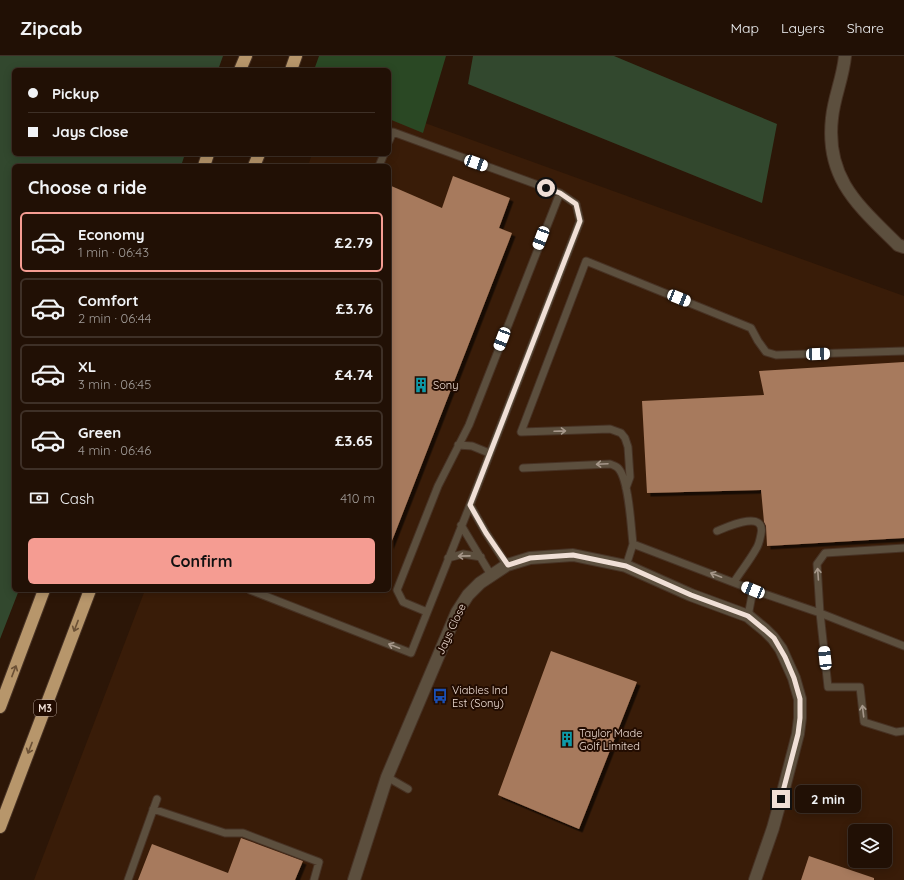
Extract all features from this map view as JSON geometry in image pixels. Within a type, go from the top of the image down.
[{"type":"highway","points":[[241,68],[246,56]]},
{"type":"highway","points":[[292,68],[296,56]]},
{"type":"highway","points":[[0,707],[43,592]]},
{"type":"highway","name":"M3","points":[[0,827],[89,592]]},
{"type":"street","points":[[845,56],[844,68],[832,117],[832,154],[844,187],[858,204],[898,245],[904,247]]},
{"type":"street","name":"Jays Close","points":[[354,880],[387,776],[457,612],[468,595],[491,574],[508,565],[530,558],[573,555],[626,566],[691,595],[748,616],[774,638],[781,649],[794,678],[800,699],[800,718],[798,734],[773,828],[755,880]]},
{"type":"lane","points":[[255,592],[410,653],[470,505],[580,221],[576,204],[560,193],[393,132],[391,136]]},
{"type":"lane","points":[[426,612],[403,602],[397,590],[438,486],[469,425],[560,193]]},
{"type":"lane","points":[[626,488],[630,477],[628,447],[625,438],[621,433],[610,429],[521,432],[586,261],[751,328],[766,352],[776,355],[904,351]]},
{"type":"lane","points":[[458,445],[472,446],[490,453]]},
{"type":"lane","points":[[523,468],[610,464],[618,467],[622,474],[626,488],[633,544],[626,566]]},
{"type":"lane","points":[[470,505],[486,533],[508,565]]},
{"type":"lane","points":[[717,531],[747,521],[755,521],[761,526],[762,530],[757,548],[734,582]]},
{"type":"lane","points":[[461,525],[491,574]]},
{"type":"lane","points":[[633,544],[753,590],[820,613],[904,646]]},
{"type":"lane","points":[[904,548],[825,553],[817,564],[820,613],[828,687],[860,687],[864,722],[896,732],[904,731]]},
{"type":"lane","points":[[448,558],[464,554],[481,557]]},
{"type":"lane","points":[[748,616],[753,590]]},
{"type":"lane","points":[[387,776],[408,788]]},
{"type":"lane","points":[[128,880],[156,799]]},
{"type":"lane","points":[[153,809],[226,833],[243,833],[319,862],[314,880]]},
{"type":"shaded area","points":[[391,111],[904,296],[904,880],[34,880],[144,592],[391,592],[391,164],[309,164],[311,156],[391,156]]},
{"type":"green space","points":[[0,56],[223,56],[219,68],[12,68],[12,156],[184,156],[182,164],[12,164],[12,592],[18,592],[0,639]]},
{"type":"green space","points":[[319,56],[446,56],[423,133],[391,120],[391,68],[315,68]]},
{"type":"green space","points":[[473,56],[614,56],[777,124],[762,203],[468,84]]},
{"type":"building","name":"Sony","points":[[453,176],[510,198],[499,228],[512,233],[391,543],[391,186],[442,208]]},
{"type":"building","points":[[904,362],[904,538],[767,546],[761,490],[647,493],[642,401],[764,395],[759,371]]},
{"type":"building","name":"Taylor Made Golf Limited","points":[[551,651],[637,682],[579,829],[498,795]]},
{"type":"building","points":[[241,838],[303,861],[295,880],[138,880],[152,844],[228,873]]},
{"type":"building","points":[[809,856],[874,878],[874,880],[801,880]]},
{"type":"place","name":"Sony","points":[[421,385]]},
{"type":"place","name":"Viables Ind Est (Sony)","points":[[440,696]]},
{"type":"place","name":"Taylor Made Golf Limited","points":[[567,739]]},
{"type":"route","points":[[546,188],[560,193],[576,204],[580,221],[474,491],[470,505],[486,533],[508,565],[530,558],[552,555],[573,555],[626,566],[691,595],[748,616],[774,638],[789,665],[800,699],[798,734],[781,799]]}]
